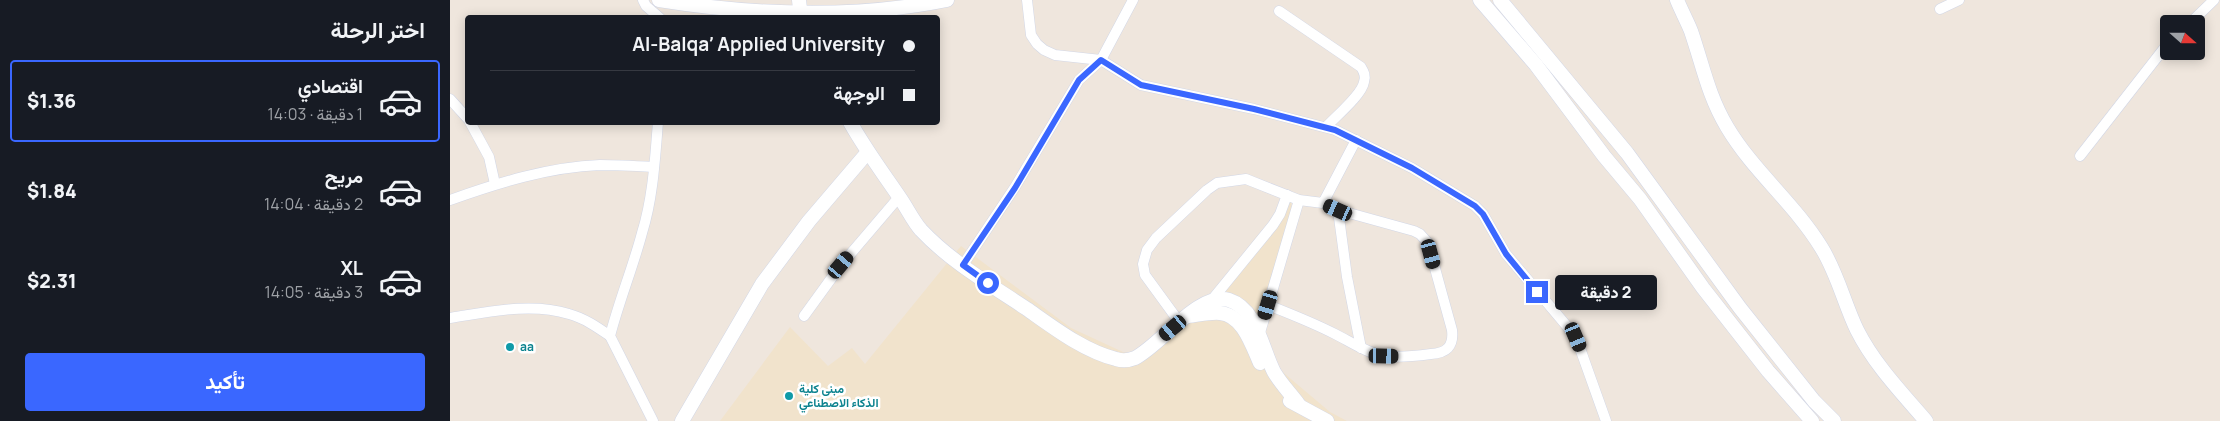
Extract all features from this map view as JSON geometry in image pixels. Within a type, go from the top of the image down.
[{"type":"street","points":[[643,0],[646,6],[656,15]]},
{"type":"street","points":[[659,0],[711,7],[794,8],[829,15],[922,5],[947,0]]},
{"type":"street","points":[[1027,0],[1031,35],[1037,44],[1054,54],[1101,60],[1141,85],[1326,126],[1412,168],[1475,206],[1483,214],[1506,254],[1576,337],[1606,421]]},
{"type":"street","points":[[963,265],[1015,188],[1079,80],[1101,60],[1134,0]]},
{"type":"street","points":[[1480,0],[1536,65],[1604,156],[1640,199],[1703,288],[1768,372],[1812,421]]},
{"type":"street","points":[[1500,0],[1627,153],[1784,365],[1814,401],[1834,421]]},
{"type":"street","points":[[1677,0],[1690,30],[1709,93],[1728,129],[1748,157],[1810,230],[1829,261],[1858,330],[1869,349],[1888,377],[1926,421]]},
{"type":"street","points":[[1940,9],[1959,0]]},
{"type":"street","points":[[2198,15],[2214,0]]},
{"type":"street","points":[[711,7],[733,15]]},
{"type":"street","points":[[1278,11],[1361,67],[1365,76],[1364,84],[1358,94],[1326,126]]},
{"type":"street","points":[[2080,156],[2160,54]]},
{"type":"street","points":[[450,99],[465,116]]},
{"type":"street","points":[[471,125],[489,157],[495,184]]},
{"type":"street","points":[[610,336],[619,302],[643,231],[654,167],[658,125]]},
{"type":"street","points":[[852,125],[867,153],[921,229],[963,265],[1069,337],[1117,360],[1135,358],[1199,306],[1212,300],[1221,299],[1240,306],[1248,315],[1274,371],[1299,405]]},
{"type":"street","points":[[1323,203],[1356,140]]},
{"type":"street","points":[[682,421],[762,284],[809,221],[867,153]]},
{"type":"street","points":[[450,200],[495,184],[550,171],[590,166],[654,167]]},
{"type":"street","points":[[1184,320],[1145,275],[1143,264],[1147,250],[1156,238],[1216,183],[1246,179],[1299,200],[1323,203],[1338,210],[1414,231],[1425,238],[1452,334],[1449,347],[1441,353],[1384,356],[1361,348],[1300,317],[1268,305]]},
{"type":"street","points":[[1640,199],[1653,188]]},
{"type":"street","points":[[1212,300],[1273,225],[1280,214],[1287,195]]},
{"type":"street","points":[[804,316],[841,265],[899,197]]},
{"type":"street","points":[[1259,336],[1299,200]]},
{"type":"street","points":[[1338,210],[1347,277],[1361,348]]},
{"type":"street","points":[[450,318],[540,308],[576,316],[610,336],[653,421]]},
{"type":"street","points":[[1184,320],[1220,313],[1234,319],[1247,334],[1264,371],[1275,388],[1289,401],[1327,421]]},
{"type":"shaded area","points":[[1291,199],[1293,223],[1277,271],[1264,294],[1267,305],[1260,334],[1272,363],[1330,412],[1347,421],[720,421],[790,327],[828,366],[852,348],[865,364],[961,246],[1071,328],[1123,352],[1142,355],[1190,317],[1219,286],[1255,238]]},
{"type":"place","name":"aa","points":[[510,347]]},
{"type":"place","name":"مبنى كلية الذكاء الاصطناعي","points":[[789,396]]},
{"type":"route","points":[[988,283],[963,265],[1015,188],[1079,80],[1101,60],[1141,85],[1326,126],[1412,168],[1475,206],[1483,214],[1506,254],[1537,292]]}]
